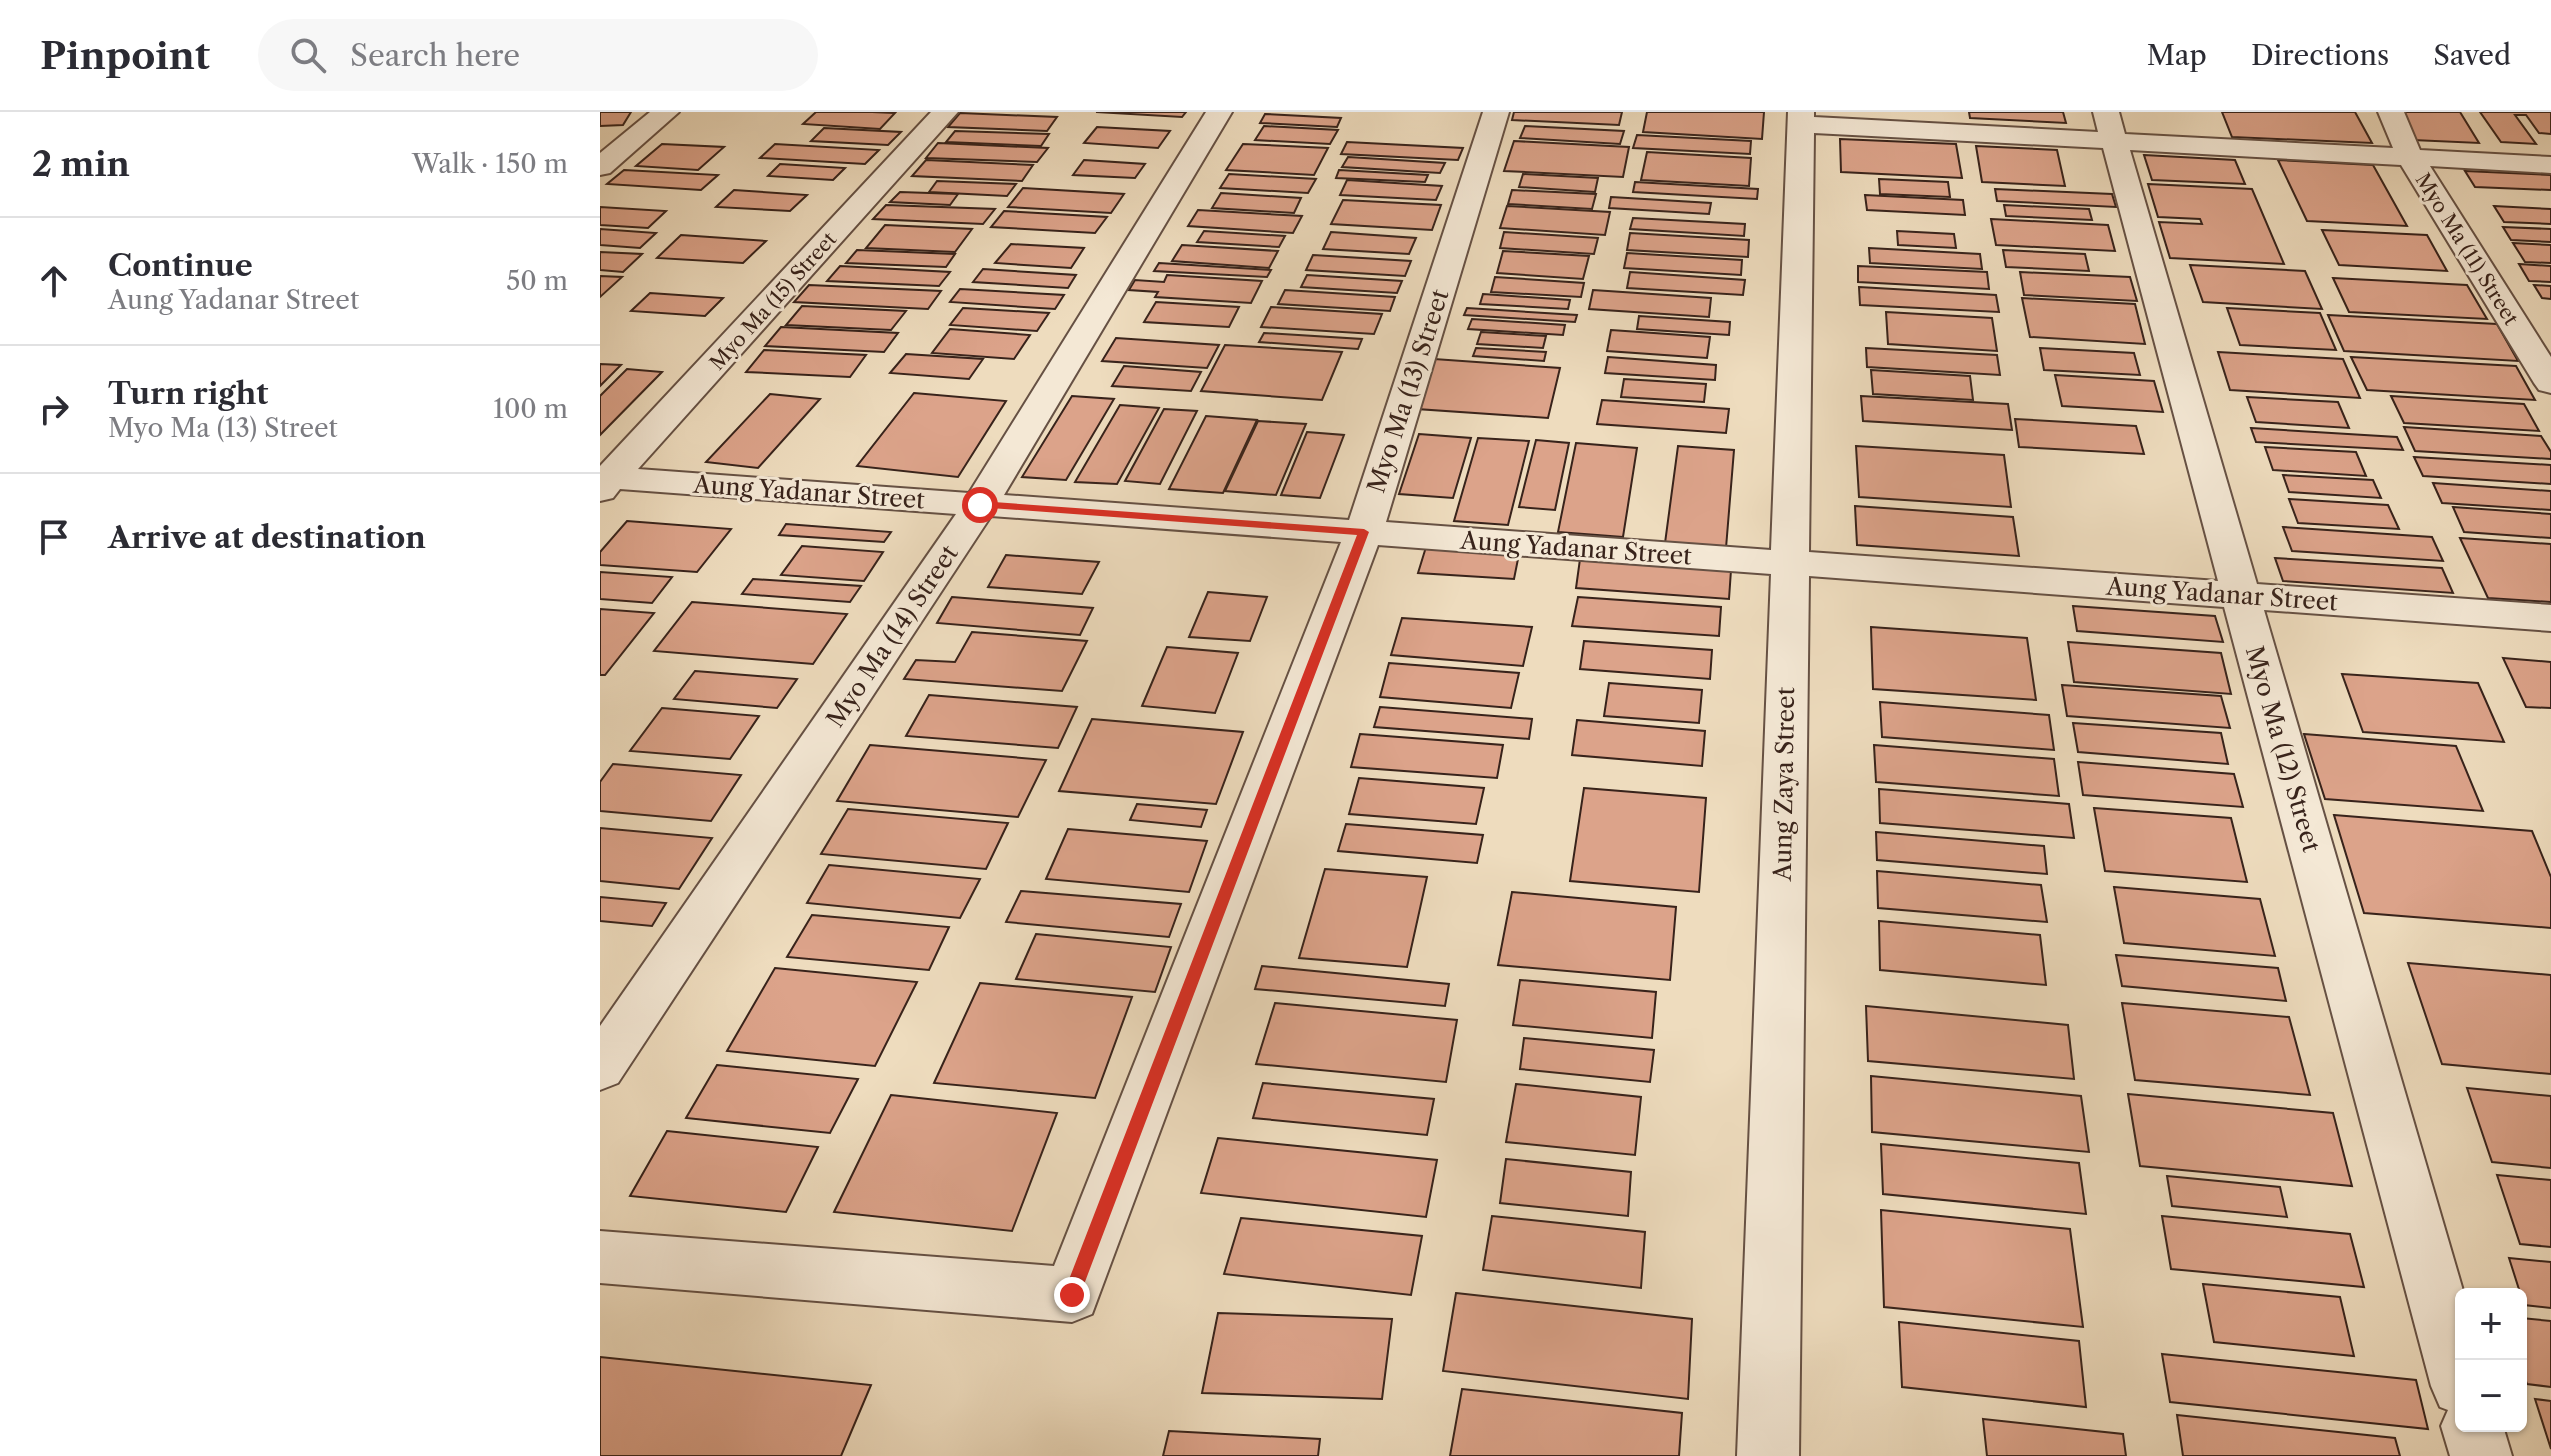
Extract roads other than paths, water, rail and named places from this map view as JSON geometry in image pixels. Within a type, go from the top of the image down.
[{"type":"street","points":[[600,167],[666,112]]},
{"type":"street","name":"Myo Ma (15) Street","points":[[604,482],[945,112]]},
{"type":"street","name":"Myo Ma (14) Street","points":[[600,1068],[980,505],[1219,112]]},
{"type":"street","name":"Myo Ma (13) Street","points":[[600,1257],[1072,1295],[1364,532],[1496,112]]},
{"type":"street","name":"Myo Ma (11) Street","points":[[2391,112],[2410,157],[2551,383]]},
{"type":"street","points":[[1801,118],[2110,127],[2410,157],[2551,165]]},
{"type":"street","name":"Aung Zaya Street","points":[[1768,1456],[1801,118]]},
{"type":"street","name":"Myo Ma (12) Street","points":[[2110,127],[2455,1364]]},
{"type":"street","name":"Aung Yadanar Street","points":[[604,482],[980,505],[2551,618]]},
{"type":"street","points":[[2474,1432],[2481,1456]]}]
